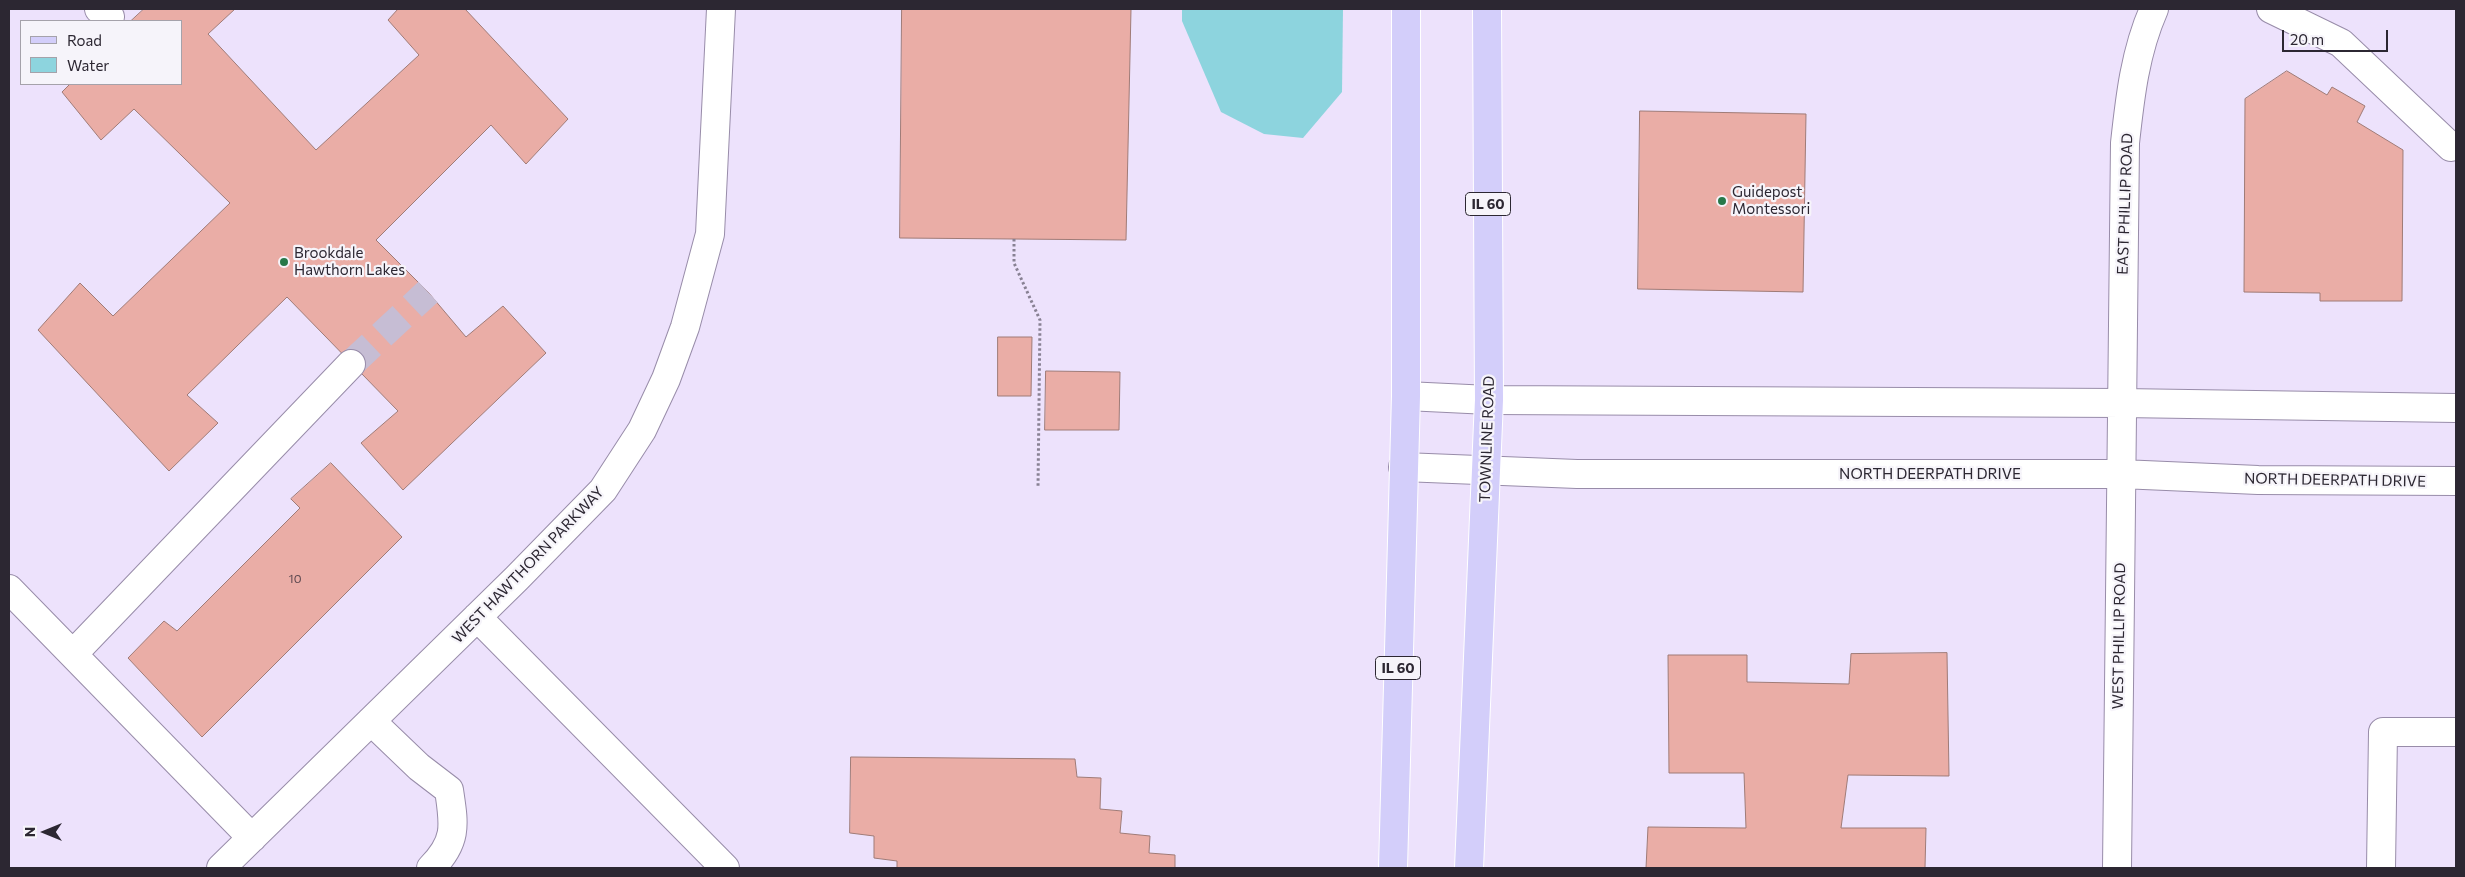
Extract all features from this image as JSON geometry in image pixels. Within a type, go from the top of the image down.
[{"type":"main road","name":"IL 60","points":[[1393,867],[1406,396],[1406,9]]},
{"type":"main road","name":"TOWNLINE ROAD","points":[[1469,868],[1490,400],[1487,9]]},
{"type":"street","name":"WEST HAWTHORN PARKWAY","points":[[221,868],[372,721],[603,490],[642,430],[666,379],[685,327],[710,234],[721,9]]},
{"type":"street","name":"EAST PHILLIP ROAD","points":[[2122,403],[2125,143],[2132,80],[2140,46],[2154,9]]},
{"type":"street","points":[[2272,9],[2341,43],[2452,148]]},
{"type":"street","points":[[72,654],[351,364]]},
{"type":"street","points":[[1406,396],[1490,400],[2122,403],[2456,408]]},
{"type":"street","name":"WEST PHILLIP ROAD","points":[[2117,868],[2122,403]]},
{"type":"street","name":"NORTH DEERPATH DRIVE","points":[[1404,467],[1577,474],[2121,474],[2258,480],[2456,482]]},
{"type":"street","points":[[9,589],[252,838]]},
{"type":"street","points":[[477,617],[725,868]]},
{"type":"street","points":[[372,721],[420,767],[448,790],[454,829],[443,857],[431,868]]},
{"type":"street","points":[[2381,868],[2383,732],[2456,732]]},
{"type":"path","points":[[1014,239],[1014,263],[1040,320],[1038,488]]},
{"type":"water","points":[[1182,9],[1343,9],[1342,92],[1303,138],[1264,134],[1221,112],[1182,21]]},
{"type":"building","name":"Brookdale Hawthorn Lakes","points":[[144,9],[235,9],[208,34],[316,150],[419,55],[388,20],[398,9],[465,9],[568,119],[526,164],[491,125],[376,240],[428,292],[466,337],[503,306],[546,353],[403,490],[361,443],[398,411],[287,297],[187,395],[218,423],[169,471],[38,330],[80,283],[113,316],[230,203],[134,109],[101,140],[62,92],[69,85],[182,85],[182,20],[132,20]]},
{"type":"building","points":[[902,9],[1131,9],[1126,240],[900,238]]},
{"type":"building","points":[[2287,71],[2327,95],[2332,87],[2365,106],[2357,122],[2403,150],[2402,301],[2320,301],[2320,293],[2244,292],[2245,99]]},
{"type":"building","name":"Guidepost Montessori","points":[[1640,111],[1806,114],[1803,292],[1638,289]]},
{"type":"building","points":[[998,337],[1032,337],[1031,396],[998,396]]},
{"type":"building","points":[[1046,371],[1120,372],[1119,430],[1045,430]]},
{"type":"building","points":[[331,463],[402,537],[202,737],[128,658],[164,621],[177,631],[300,508],[291,499]]},
{"type":"building","points":[[1947,653],[1949,776],[1848,775],[1841,828],[1926,828],[1925,868],[1646,868],[1648,827],[1746,828],[1744,773],[1669,773],[1668,655],[1747,655],[1747,682],[1849,684],[1851,654]]},
{"type":"building","points":[[851,757],[1075,759],[1077,777],[1101,778],[1100,809],[1122,811],[1120,833],[1150,836],[1149,853],[1175,855],[1175,868],[897,868],[897,861],[874,858],[874,836],[850,833]]},
{"type":"tunnel","points":[[351,364],[428,292]]},
{"type":"place","name":"Guidepost Montessori","points":[[1722,201]]},
{"type":"place","name":"Brookdale Hawthorn Lakes","points":[[284,262]]}]
